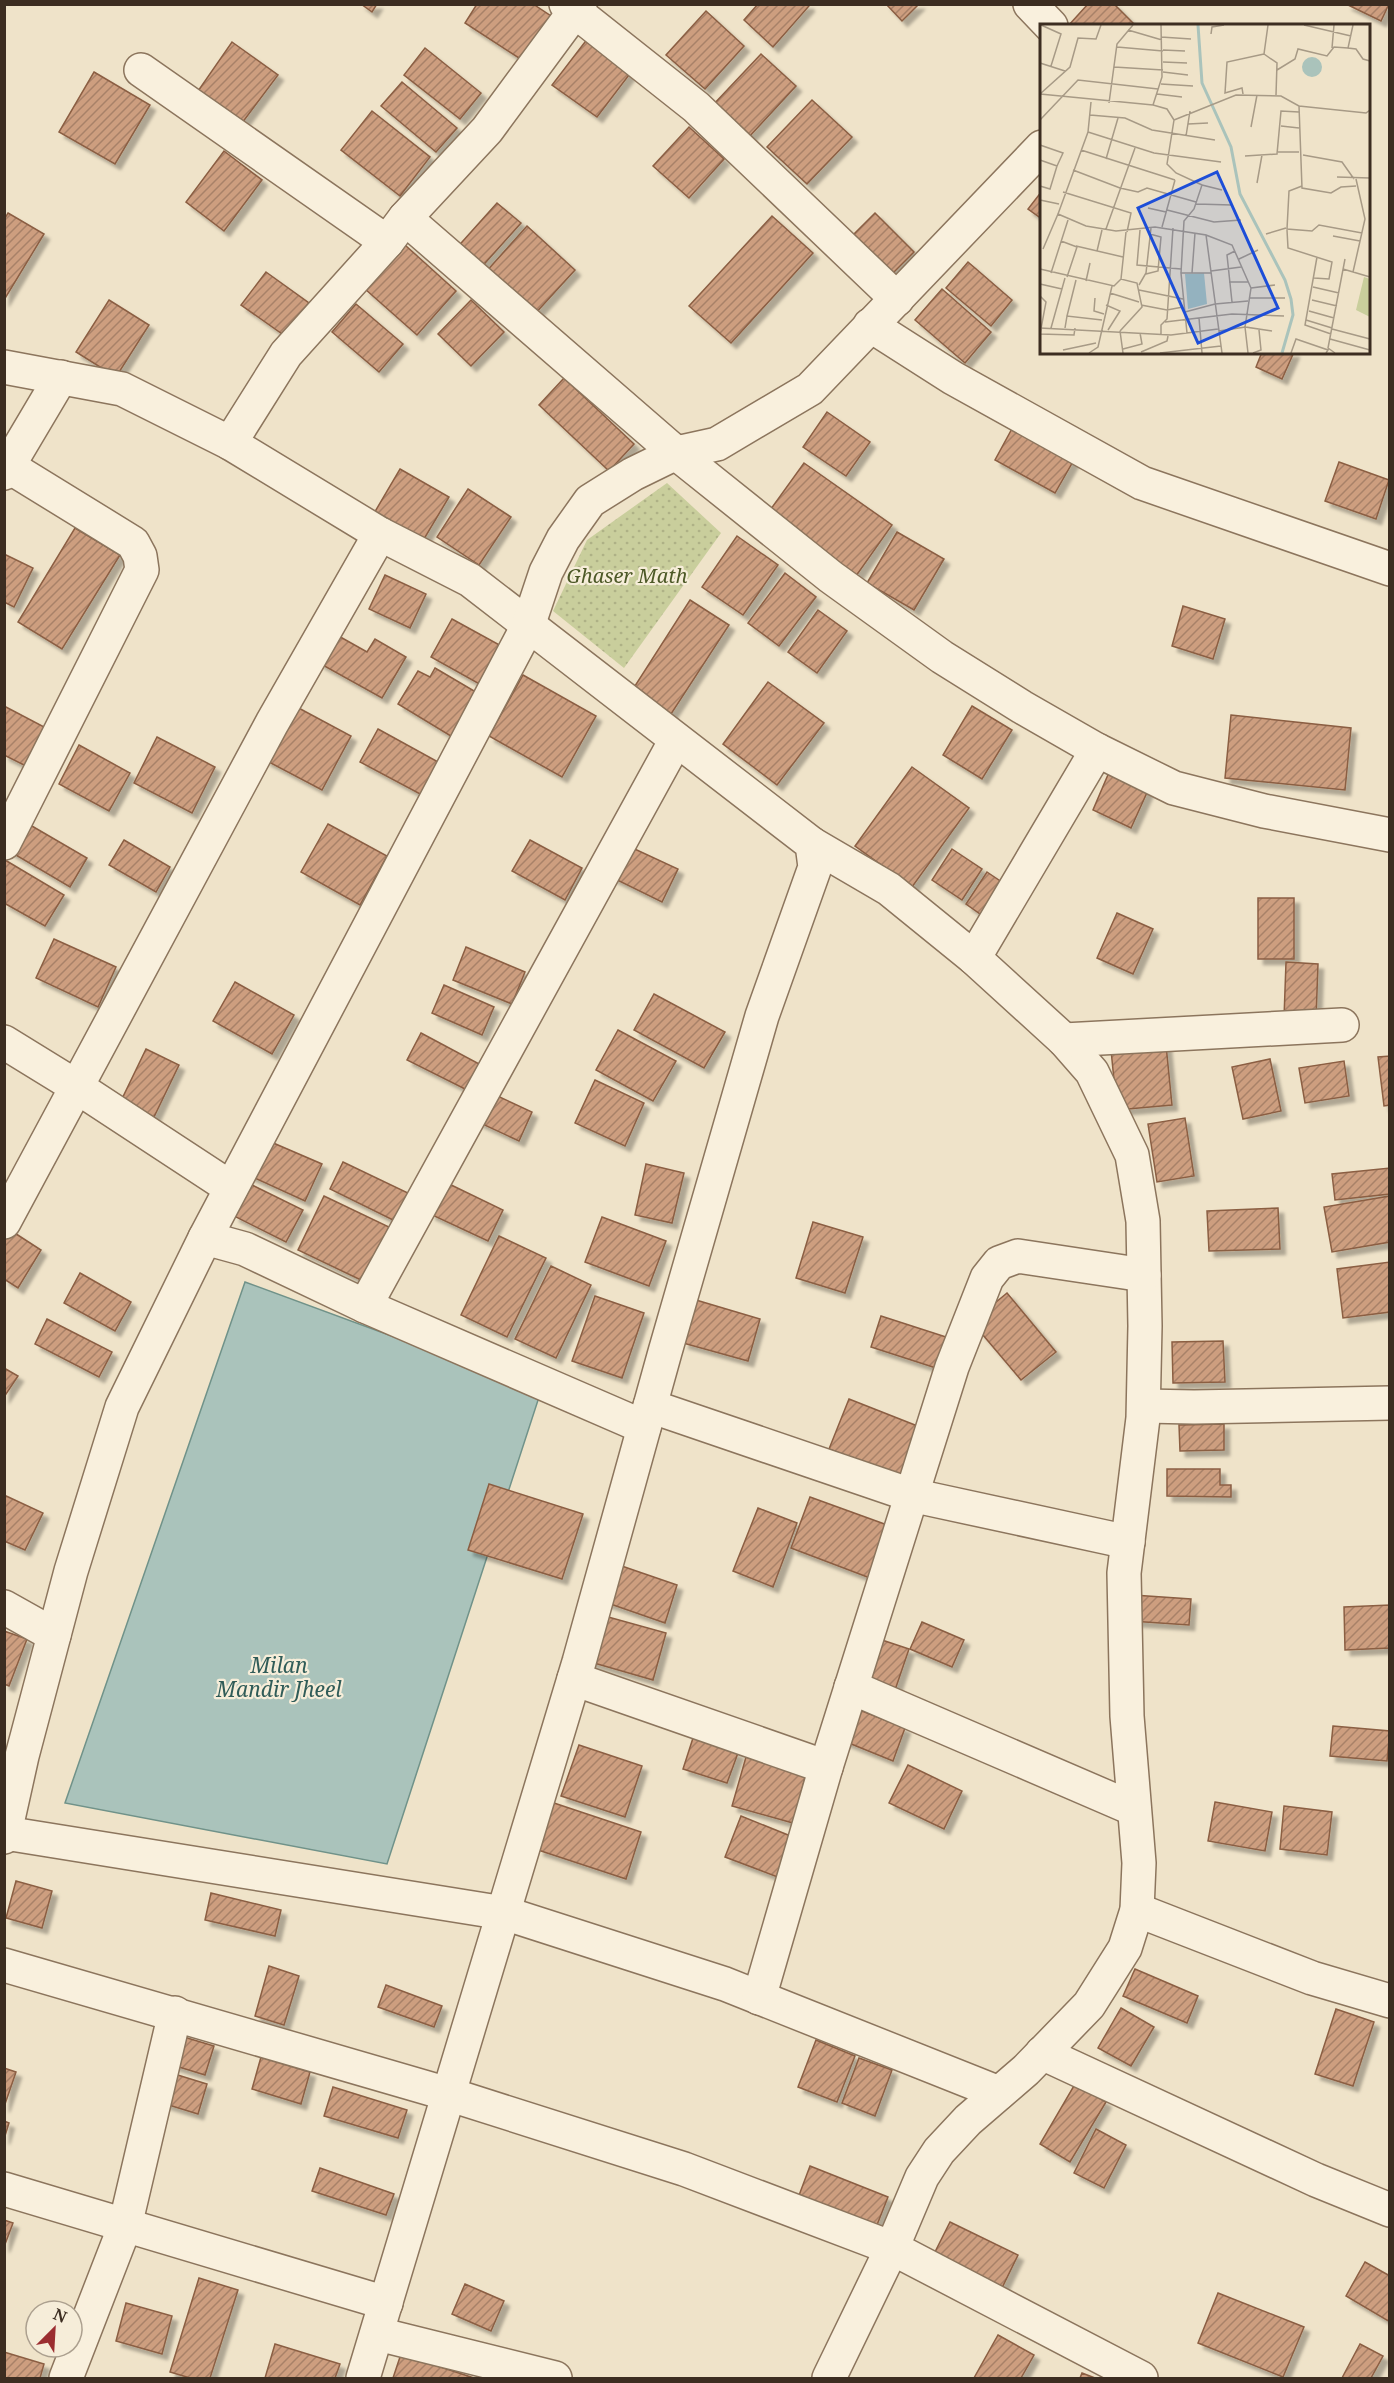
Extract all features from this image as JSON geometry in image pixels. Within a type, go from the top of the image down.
[{"type":"street","points":[[1030,4],[1049,24]]},
{"type":"street","points":[[230,443],[286,354],[487,130],[574,7],[696,107],[897,299]]},
{"type":"street","points":[[141,70],[396,230],[831,577],[942,657],[1022,707],[1174,789],[1264,811],[1389,835]]},
{"type":"street","points":[[999,2093],[725,1984],[504,1913],[5,1835],[13,1754],[54,1635],[71,1571],[122,1407],[205,1238],[528,626],[546,572],[563,539],[590,501],[633,474],[676,453],[717,444],[810,389],[1040,148]]},
{"type":"street","points":[[870,325],[952,378],[1142,483],[1389,569]]},
{"type":"street","points":[[4,367],[122,389],[230,443],[380,534],[470,580],[812,844],[889,889],[974,958],[1064,1040],[1092,1072],[1132,1155],[1143,1221],[1144,1275],[1144,1406],[1124,1574],[1126,1693],[1139,1863],[1137,1910],[1125,1948],[1089,2005],[1042,2053],[968,2120],[939,2151],[922,2177],[892,2248],[830,2379]]},
{"type":"street","points":[[4,843],[142,570],[140,556],[133,543],[6,469],[61,377]]},
{"type":"street","points":[[4,1222],[272,723],[380,534]]},
{"type":"street","points":[[365,1306],[676,740]]},
{"type":"street","points":[[974,958],[1098,750]]},
{"type":"street","points":[[363,2379],[574,1679],[762,1016],[816,867],[812,844]]},
{"type":"street","points":[[1064,1040],[1342,1025]]},
{"type":"street","points":[[4,1042],[231,1188]]},
{"type":"street","points":[[205,1238],[245,1249],[365,1306],[647,1417],[911,1495],[1128,1542]]},
{"type":"street","points":[[759,1998],[826,1767],[911,1495],[952,1367],[987,1278],[999,1263],[1018,1256],[1144,1275]]},
{"type":"street","points":[[1144,1406],[1389,1403]]},
{"type":"street","points":[[4,1607],[54,1635]]},
{"type":"street","points":[[574,1679],[826,1767]]},
{"type":"street","points":[[851,1687],[1134,1809]]},
{"type":"street","points":[[1137,1910],[1312,1978],[1389,2001]]},
{"type":"street","points":[[4,1965],[448,2094],[684,2169],[892,2248],[1141,2379]]},
{"type":"street","points":[[66,2379],[125,2226],[175,2013]]},
{"type":"street","points":[[1042,2053],[1316,2180],[1389,2210]]},
{"type":"street","points":[[4,2189],[386,2303]]},
{"type":"street","points":[[378,2334],[555,2379]]},
{"type":"green space","name":"Ghaser Math","points":[[667,483],[721,533],[624,668],[553,611],[587,540]]},
{"type":"water","name":"Milan Mandir Jheel","points":[[245,1282],[541,1391],[387,1864],[65,1803]]},
{"type":"building","points":[[361,4],[377,4],[372,12]]},
{"type":"building","points":[[477,4],[533,4],[551,16],[522,60],[465,23]]},
{"type":"building","points":[[758,4],[808,4],[809,6],[773,47],[744,20]]},
{"type":"building","points":[[886,4],[919,4],[902,21]]},
{"type":"building","points":[[1088,4],[1114,4],[1134,24],[1070,24]]},
{"type":"building","points":[[1346,4],[1389,4],[1381,21]]},
{"type":"building","points":[[706,11],[744,46],[705,89],[666,55]]},
{"type":"building","points":[[588,38],[632,71],[597,117],[552,85]]},
{"type":"building","points":[[232,42],[278,75],[242,123],[198,91]]},
{"type":"building","points":[[425,48],[481,93],[460,119],[404,75]]},
{"type":"building","points":[[761,54],[796,86],[748,138],[713,105]]},
{"type":"building","points":[[94,72],[150,105],[115,164],[59,132]]},
{"type":"building","points":[[402,82],[457,128],[436,152],[381,106]]},
{"type":"building","points":[[812,100],[852,137],[807,184],[767,147]]},
{"type":"building","points":[[372,111],[430,157],[400,196],[341,150]]},
{"type":"building","points":[[689,127],[724,159],[689,198],[653,166]]},
{"type":"building","points":[[224,151],[262,180],[224,231],[186,202]]},
{"type":"building","points":[[1040,194],[1040,218],[1028,209]]},
{"type":"building","points":[[497,203],[521,223],[478,271],[454,251]]},
{"type":"building","points":[[8,213],[44,234],[4,300],[4,220]]},
{"type":"building","points":[[875,213],[914,252],[890,276],[851,237]]},
{"type":"building","points":[[772,216],[813,253],[731,343],[689,306]]},
{"type":"building","points":[[527,226],[575,270],[533,316],[485,273]]},
{"type":"building","points":[[405,245],[456,291],[417,335],[365,289]]},
{"type":"building","points":[[968,262],[1012,300],[991,326],[946,288]]},
{"type":"building","points":[[266,272],[309,303],[285,336],[241,305]]},
{"type":"building","points":[[942,289],[991,332],[965,363],[915,320]]},
{"type":"building","points":[[109,300],[149,325],[116,377],[76,352]]},
{"type":"building","points":[[471,300],[504,332],[471,366],[438,334]]},
{"type":"building","points":[[356,304],[403,344],[379,372],[332,332]]},
{"type":"building","points":[[1261,354],[1293,354],[1282,379],[1256,367]]},
{"type":"building","points":[[564,378],[634,444],[609,471],[539,405]]},
{"type":"building","points":[[827,412],[870,442],[846,476],[803,447]]},
{"type":"building","points":[[1014,425],[1075,458],[1055,493],[995,460]]},
{"type":"building","points":[[1339,462],[1389,480],[1376,519],[1325,501]]},
{"type":"building","points":[[804,463],[892,525],[856,576],[768,513]]},
{"type":"building","points":[[400,469],[449,497],[421,544],[373,515]]},
{"type":"building","points":[[468,489],[511,517],[479,565],[437,537]]},
{"type":"building","points":[[75,528],[120,555],[62,649],[18,622]]},
{"type":"building","points":[[897,532],[944,559],[914,610],[867,583]]},
{"type":"building","points":[[737,536],[778,565],[743,615],[702,587]]},
{"type":"building","points":[[4,554],[33,568],[14,607],[4,602]]},
{"type":"building","points":[[785,573],[816,597],[779,646],[748,623]]},
{"type":"building","points":[[385,575],[426,594],[410,628],[369,609]]},
{"type":"building","points":[[690,600],[729,625],[671,714],[633,689]]},
{"type":"building","points":[[1183,606],[1225,619],[1213,659],[1172,646]]},
{"type":"building","points":[[818,610],[847,631],[817,673],[788,652]]},
{"type":"building","points":[[452,619],[514,653],[492,691],[431,657]]},
{"type":"building","points":[[335,634],[367,652],[375,639],[406,657],[382,698],[319,663]]},
{"type":"building","points":[[435,668],[486,698],[459,741],[398,704],[418,671],[430,677]]},
{"type":"building","points":[[523,675],[596,716],[562,777],[489,736]]},
{"type":"building","points":[[768,682],[824,723],[777,785],[723,744]]},
{"type":"building","points":[[293,705],[351,736],[322,790],[265,760]]},
{"type":"building","points":[[4,706],[48,729],[28,767],[4,755]]},
{"type":"building","points":[[972,706],[1012,730],[982,779],[943,755]]},
{"type":"building","points":[[1231,715],[1351,728],[1345,790],[1225,778]]},
{"type":"building","points":[[378,729],[440,763],[422,795],[360,762]]},
{"type":"building","points":[[157,737],[215,767],[192,813],[134,783]]},
{"type":"building","points":[[79,745],[130,773],[109,811],[59,784]]},
{"type":"building","points":[[912,767],[969,808],[912,887],[855,846]]},
{"type":"building","points":[[1110,770],[1149,788],[1131,828],[1093,810]]},
{"type":"building","points":[[25,822],[87,858],[70,887],[9,851]]},
{"type":"building","points":[[328,824],[387,856],[360,905],[301,872]]},
{"type":"building","points":[[124,840],[170,867],[156,892],[109,865]]},
{"type":"building","points":[[530,840],[582,868],[565,900],[512,871]]},
{"type":"building","points":[[626,845],[678,869],[662,902],[611,877]]},
{"type":"building","points":[[952,849],[982,869],[962,900],[932,880]]},
{"type":"building","points":[[5,860],[64,895],[45,926],[4,903]]},
{"type":"building","points":[[987,872],[1012,889],[990,921],[966,904]]},
{"type":"building","points":[[1258,898],[1294,898],[1294,959],[1258,959]]},
{"type":"building","points":[[1117,913],[1153,929],[1133,974],[1097,958]]},
{"type":"building","points":[[54,939],[116,967],[98,1007],[36,978]]},
{"type":"building","points":[[466,947],[525,972],[512,1004],[453,980]]},
{"type":"building","points":[[1286,962],[1318,964],[1316,1019],[1284,1018]]},
{"type":"building","points":[[235,982],[294,1015],[272,1054],[213,1021]]},
{"type":"building","points":[[444,985],[494,1007],[482,1035],[432,1013]]},
{"type":"building","points":[[654,994],[725,1032],[704,1068],[634,1030]]},
{"type":"building","points":[[618,1030],[676,1061],[653,1101],[596,1070]]},
{"type":"building","points":[[421,1033],[483,1066],[469,1091],[407,1060]]},
{"type":"building","points":[[1166,1045],[1172,1105],[1117,1110],[1111,1050]]},
{"type":"building","points":[[146,1049],[179,1065],[153,1119],[120,1103]]},
{"type":"building","points":[[1390,1056],[1390,1105],[1384,1106],[1378,1057]]},
{"type":"building","points":[[1270,1059],[1281,1111],[1243,1119],[1232,1067]]},
{"type":"building","points":[[1344,1061],[1349,1096],[1305,1103],[1299,1068]]},
{"type":"building","points":[[595,1080],[644,1103],[625,1146],[575,1123]]},
{"type":"building","points":[[491,1093],[532,1112],[519,1141],[478,1122]]},
{"type":"building","points":[[1185,1118],[1194,1176],[1157,1182],[1148,1124]]},
{"type":"building","points":[[264,1139],[322,1164],[305,1201],[248,1175]]},
{"type":"building","points":[[343,1162],[408,1193],[395,1221],[330,1189]]},
{"type":"building","points":[[646,1164],[684,1173],[672,1223],[635,1215]]},
{"type":"building","points":[[1390,1168],[1390,1194],[1335,1200],[1332,1174]]},
{"type":"building","points":[[445,1182],[503,1210],[488,1241],[430,1214]]},
{"type":"building","points":[[250,1184],[303,1210],[286,1242],[234,1216]]},
{"type":"building","points":[[324,1196],[389,1227],[363,1281],[298,1250]]},
{"type":"building","points":[[1390,1196],[1390,1242],[1332,1252],[1324,1207]]},
{"type":"building","points":[[1278,1208],[1280,1249],[1209,1251],[1207,1211]]},
{"type":"building","points":[[602,1217],[666,1241],[649,1286],[585,1262]]},
{"type":"building","points":[[813,1222],[863,1237],[845,1293],[796,1278]]},
{"type":"building","points":[[10,1230],[41,1250],[18,1288],[4,1279],[4,1238]]},
{"type":"building","points":[[499,1236],[546,1258],[507,1337],[461,1315]]},
{"type":"building","points":[[1390,1262],[1390,1312],[1343,1318],[1337,1269]]},
{"type":"building","points":[[551,1266],[591,1285],[556,1358],[515,1339]]},
{"type":"building","points":[[80,1273],[131,1302],[115,1331],[64,1303]]},
{"type":"building","points":[[1007,1293],[1056,1352],[1021,1380],[972,1322]]},
{"type":"building","points":[[595,1296],[644,1313],[622,1378],[572,1361]]},
{"type":"building","points":[[696,1300],[760,1319],[748,1361],[683,1343]]},
{"type":"building","points":[[881,1316],[946,1337],[936,1368],[871,1347]]},
{"type":"building","points":[[47,1319],[112,1352],[99,1377],[35,1344]]},
{"type":"building","points":[[1223,1341],[1225,1382],[1173,1383],[1172,1342]]},
{"type":"building","points":[[4,1368],[18,1376],[4,1397]]},
{"type":"building","points":[[849,1399],[920,1427],[900,1477],[829,1449]]},
{"type":"building","points":[[1224,1424],[1224,1450],[1180,1451],[1179,1425]]},
{"type":"building","points":[[1167,1469],[1220,1469],[1220,1485],[1231,1485],[1231,1497],[1167,1496]]},
{"type":"building","points":[[489,1484],[583,1514],[562,1579],[468,1550]]},
{"type":"building","points":[[4,1495],[43,1513],[25,1550],[4,1541]]},
{"type":"building","points":[[810,1497],[890,1526],[870,1578],[791,1548]]},
{"type":"building","points":[[758,1508],[797,1523],[773,1587],[733,1571]]},
{"type":"building","points":[[613,1563],[677,1585],[665,1623],[599,1600]]},
{"type":"building","points":[[1133,1595],[1191,1599],[1189,1625],[1131,1621]]},
{"type":"building","points":[[1390,1605],[1390,1648],[1345,1650],[1344,1607]]},
{"type":"building","points":[[601,1615],[666,1633],[653,1680],[587,1661]]},
{"type":"building","points":[[922,1622],[964,1640],[952,1667],[910,1649]]},
{"type":"building","points":[[4,1631],[27,1639],[9,1686],[4,1684]]},
{"type":"building","points":[[870,1636],[909,1649],[894,1693],[855,1680]]},
{"type":"building","points":[[852,1707],[905,1728],[893,1761],[839,1739]]},
{"type":"building","points":[[1333,1726],[1390,1731],[1387,1761],[1330,1756]]},
{"type":"building","points":[[693,1738],[738,1753],[727,1783],[683,1769]]},
{"type":"building","points":[[579,1745],[642,1766],[625,1817],[561,1796]]},
{"type":"building","points":[[746,1757],[806,1774],[793,1823],[732,1806]]},
{"type":"building","points":[[908,1765],[962,1791],[944,1829],[889,1803]]},
{"type":"building","points":[[1215,1802],[1272,1812],[1265,1851],[1208,1841]]},
{"type":"building","points":[[554,1803],[641,1832],[626,1879],[538,1850]]},
{"type":"building","points":[[1284,1806],[1332,1812],[1327,1855],[1280,1849]]},
{"type":"building","points":[[741,1816],[798,1839],[783,1879],[725,1857]]},
{"type":"building","points":[[16,1881],[52,1891],[42,1928],[6,1918]]},
{"type":"building","points":[[211,1893],[281,1910],[275,1936],[205,1920]]},
{"type":"building","points":[[269,1966],[299,1976],[284,2025],[255,2016]]},
{"type":"building","points":[[1135,1969],[1198,1996],[1187,2023],[1123,1996]]},
{"type":"building","points":[[386,1985],[442,2006],[434,2027],[378,2007]]},
{"type":"building","points":[[1121,2008],[1154,2027],[1131,2066],[1098,2048]]},
{"type":"building","points":[[1336,2009],[1374,2022],[1353,2086],[1315,2074]]},
{"type":"building","points":[[174,2034],[214,2046],[205,2075],[166,2063]]},
{"type":"building","points":[[816,2040],[855,2056],[837,2102],[798,2087]]},
{"type":"building","points":[[261,2057],[310,2072],[301,2104],[252,2089]]},
{"type":"building","points":[[859,2058],[892,2070],[875,2116],[842,2103]]},
{"type":"building","points":[[4,2068],[16,2072],[4,2107]]},
{"type":"building","points":[[168,2072],[207,2084],[198,2114],[159,2102]]},
{"type":"building","points":[[1075,2084],[1106,2102],[1070,2162],[1040,2144]]},
{"type":"building","points":[[333,2087],[407,2110],[398,2138],[324,2116]]},
{"type":"building","points":[[4,2121],[9,2123],[4,2139]]},
{"type":"building","points":[[1096,2129],[1126,2145],[1104,2188],[1074,2173]]},
{"type":"building","points":[[810,2166],[888,2197],[875,2230],[798,2198]]},
{"type":"building","points":[[320,2168],[394,2194],[386,2215],[312,2191]]},
{"type":"building","points":[[4,2220],[13,2223],[4,2247]]},
{"type":"building","points":[[950,2222],[1018,2255],[999,2294],[931,2260]]},
{"type":"building","points":[[1365,2262],[1390,2276],[1390,2322],[1346,2296]]},
{"type":"building","points":[[199,2278],[238,2290],[210,2378],[190,2378],[170,2372]]},
{"type":"building","points":[[465,2284],[504,2301],[491,2331],[452,2314]]},
{"type":"building","points":[[1218,2293],[1304,2327],[1283,2377],[1198,2343]]},
{"type":"building","points":[[126,2303],[172,2316],[162,2354],[116,2341]]},
{"type":"building","points":[[998,2335],[1034,2355],[1021,2378],[974,2378]]},
{"type":"building","points":[[275,2344],[340,2364],[335,2378],[265,2378]]},
{"type":"building","points":[[1360,2344],[1383,2356],[1371,2378],[1342,2378]]},
{"type":"building","points":[[4,2352],[44,2364],[40,2378],[4,2378]]},
{"type":"building","points":[[401,2354],[474,2378],[393,2378]]},
{"type":"building","points":[[1082,2373],[1095,2378],[1080,2378]]}]
